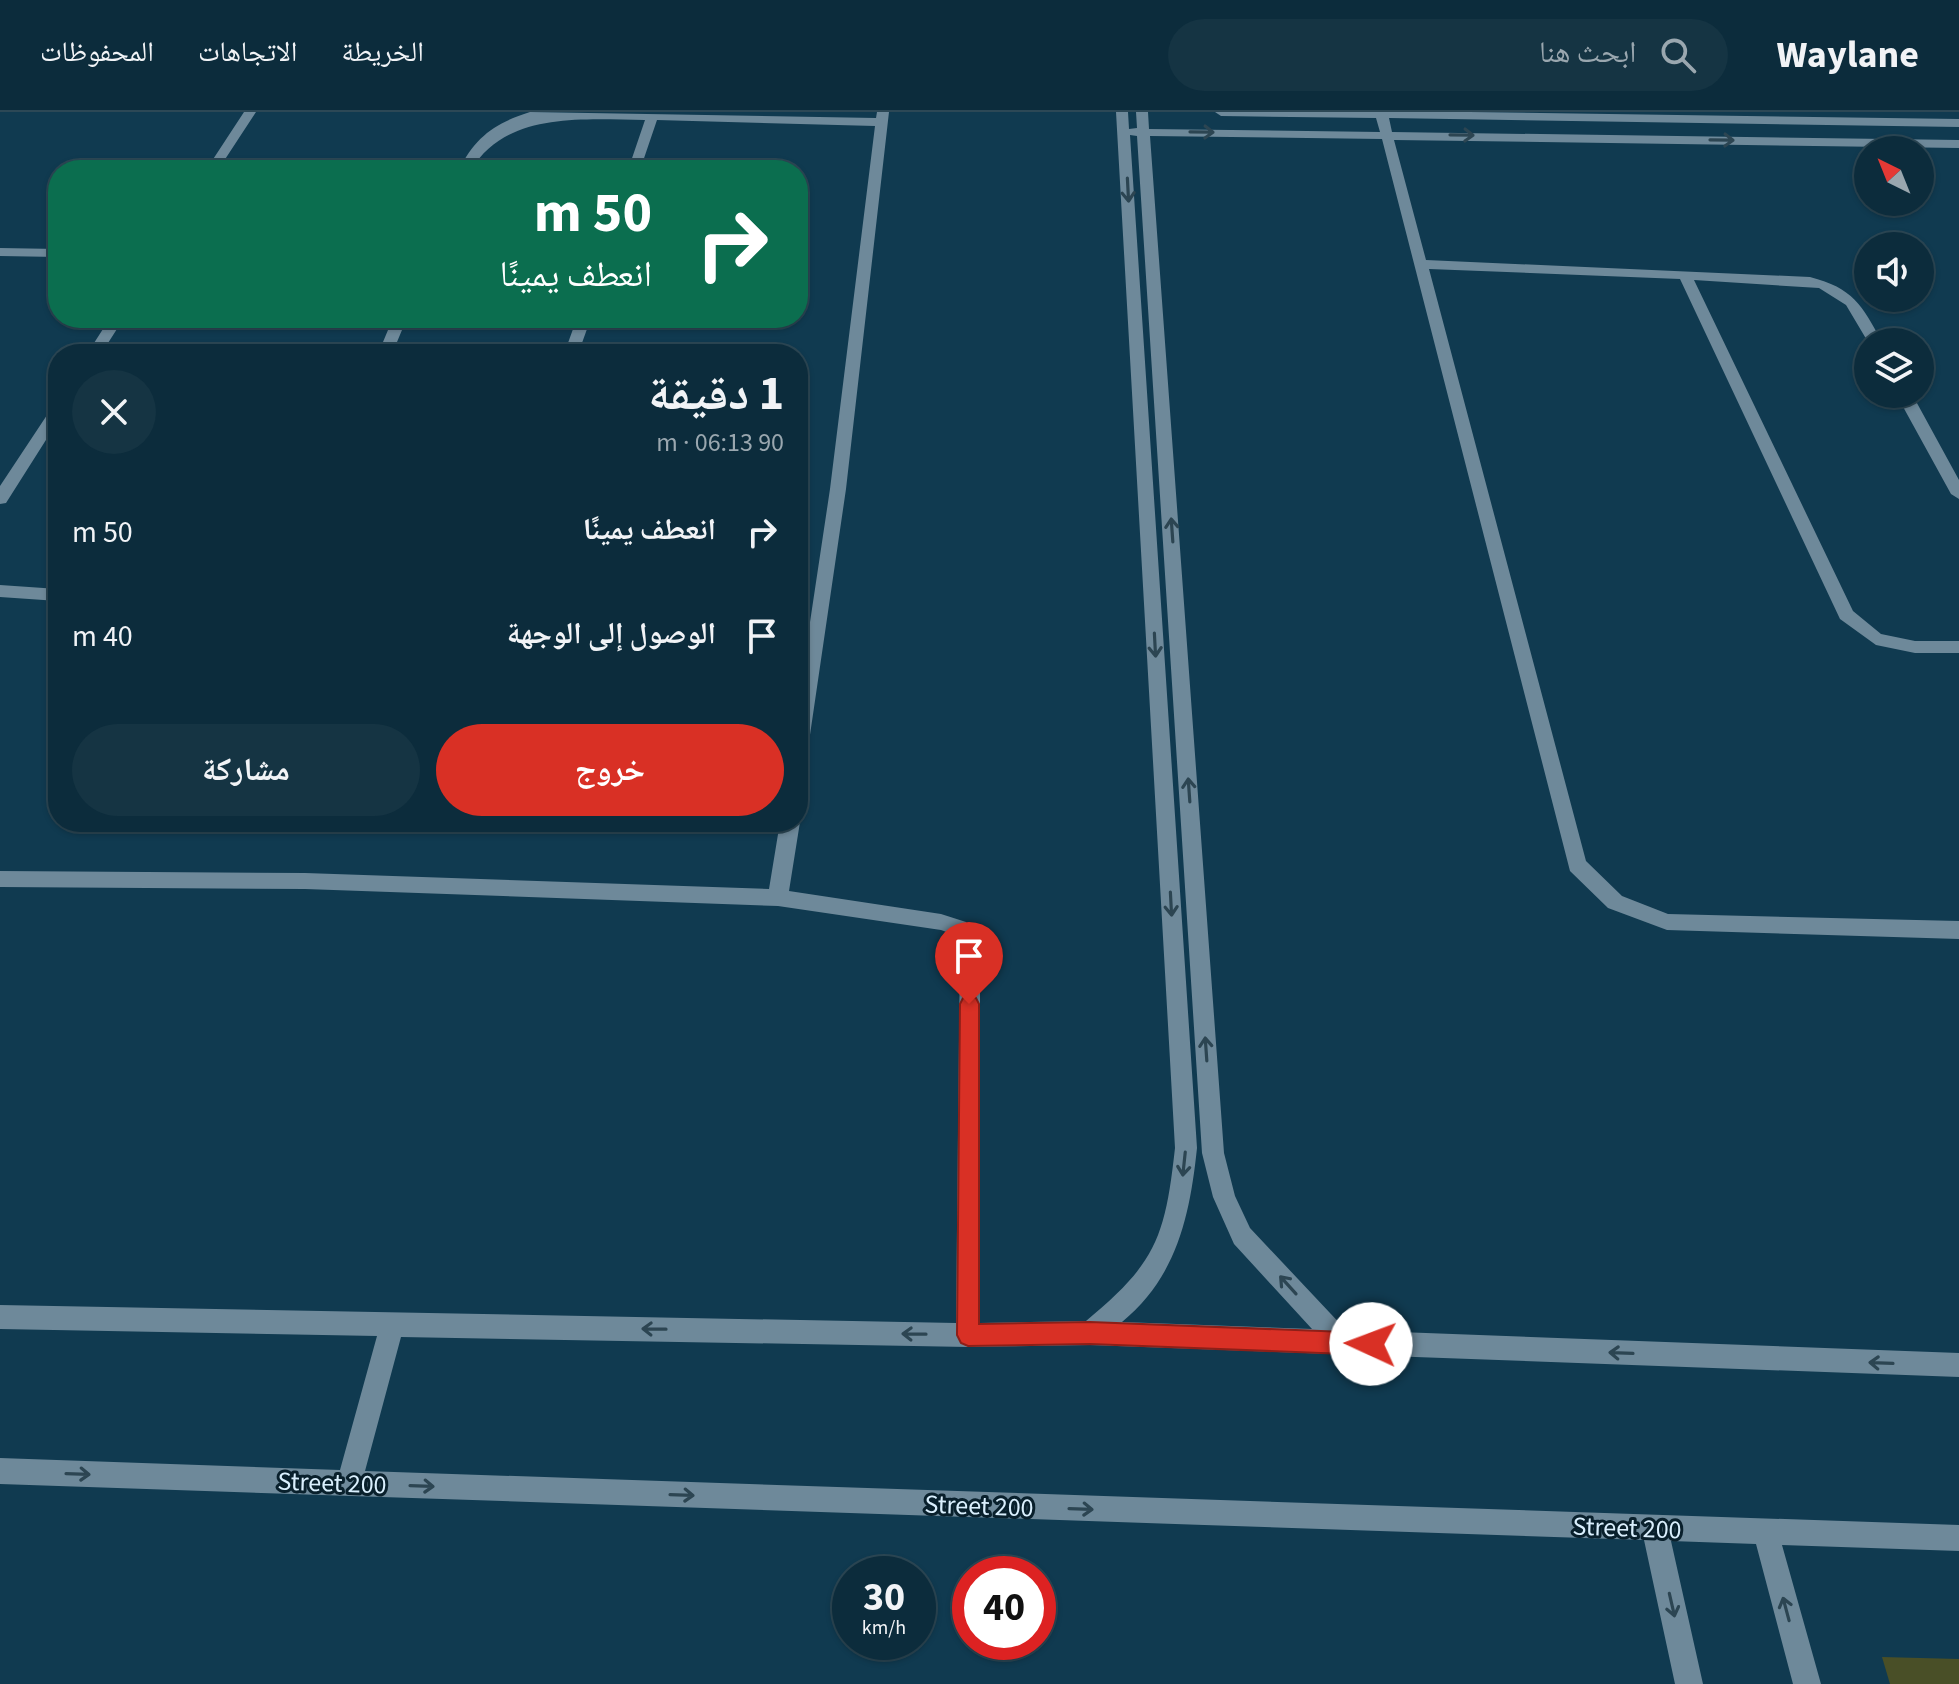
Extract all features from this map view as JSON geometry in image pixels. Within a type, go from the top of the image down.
[{"type":"street","points":[[219,160],[250,112]]},
{"type":"street","points":[[1090,1333],[1141,1288],[1168,1246],[1181,1200],[1186,1148],[1122,112]]},
{"type":"street","points":[[1221,112],[1382,116],[1662,116],[1959,123]]},
{"type":"street","points":[[470,160],[476,146],[490,133],[509,122],[536,114],[652,118],[882,117],[838,489],[808,695]]},
{"type":"street","points":[[1382,116],[1577,865],[1615,902],[1667,922],[1959,930]]},
{"type":"street","points":[[637,160],[652,118]]},
{"type":"street","points":[[1124,133],[1144,121],[1387,134],[1959,144]]},
{"type":"street","points":[[1144,121],[1213,1153],[1224,1197],[1242,1236],[1341,1343]]},
{"type":"street","points":[[0,252],[48,253]]},
{"type":"street","points":[[1420,264],[1810,281],[1831,285],[1850,296],[1867,328]]},
{"type":"street","points":[[1684,274],[1846,615],[1876,639],[1915,647],[1959,647]]},
{"type":"street","points":[[1912,408],[1959,494]]},
{"type":"street","points":[[0,499],[48,425]]},
{"type":"street","points":[[0,591],[48,594]]},
{"type":"street","points":[[778,898],[788,832]]},
{"type":"street","points":[[0,879],[305,881],[778,898],[941,922],[959,928],[970,944],[968,1335]]},
{"type":"street","points":[[0,1317],[968,1335],[1090,1333],[1959,1365]]},
{"type":"street","points":[[349,1483],[392,1324]]},
{"type":"street","name":"Street 200","points":[[0,1471],[1959,1538]]},
{"type":"street","points":[[1655,1529],[1689,1684]]},
{"type":"street","points":[[1766,1533],[1807,1684]]},
{"type":"green space","points":[[1882,1657],[1959,1659],[1959,1684],[1890,1684]]},
{"type":"route","points":[[969,1004],[968,1335],[1090,1333],[1371,1344]]}]
